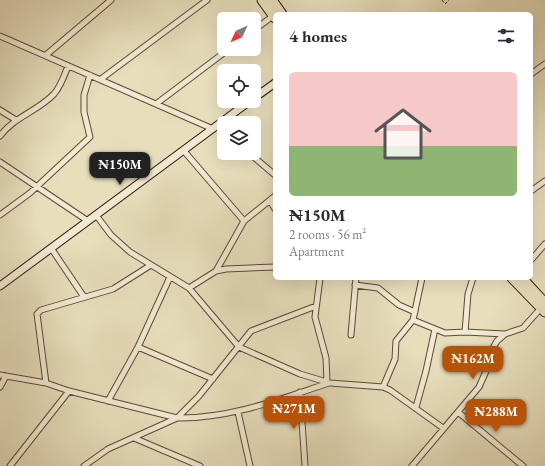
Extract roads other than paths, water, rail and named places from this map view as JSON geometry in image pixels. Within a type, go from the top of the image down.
[{"type":"highway","points":[[262,0],[273,16]]},
{"type":"highway","points":[[272,0],[281,12]]},
{"type":"highway","points":[[514,280],[544,308]]},
{"type":"highway","points":[[523,280],[544,308]]},
{"type":"street","points":[[46,55],[111,0]]},
{"type":"street","points":[[101,79],[207,0]]},
{"type":"street","points":[[261,25],[273,18]]},
{"type":"street","points":[[0,36],[213,129]]},
{"type":"street","points":[[156,104],[220,56]]},
{"type":"street","points":[[533,73],[545,64]]},
{"type":"street","points":[[0,136],[6,128],[16,120],[45,102],[54,94],[62,83],[68,66]]},
{"type":"street","points":[[0,215],[30,193],[90,137],[84,112],[84,101],[90,75]]},
{"type":"street","points":[[261,93],[273,84]]},
{"type":"street","points":[[231,116],[241,108]]},
{"type":"street","points":[[0,110],[16,120]]},
{"type":"street","points":[[0,286],[217,126]]},
{"type":"street","points":[[184,151],[244,221]]},
{"type":"street","points":[[257,160],[273,173]]},
{"type":"street","points":[[0,162],[88,221]]},
{"type":"street","points":[[533,190],[545,181]]},
{"type":"street","points":[[216,271],[244,221],[273,198]]},
{"type":"street","points":[[270,201],[273,206]]},
{"type":"street","points":[[96,215],[111,235],[130,252],[189,288],[239,347],[300,374],[328,383],[383,387],[416,407],[443,428]]},
{"type":"street","points":[[533,258],[545,244]]},
{"type":"street","points":[[51,248],[84,298]]},
{"type":"street","points":[[46,383],[36,319],[37,314],[41,310],[113,289],[151,265]]},
{"type":"street","points":[[189,288],[216,271],[226,269],[273,267]]},
{"type":"street","points":[[108,401],[138,348],[170,277]]},
{"type":"street","points":[[320,280],[316,306],[317,328],[326,358],[328,383]]},
{"type":"street","points":[[351,335],[356,280]]},
{"type":"street","points":[[383,387],[396,359],[396,341],[413,320],[422,280]]},
{"type":"street","points":[[465,332],[468,294],[472,280]]},
{"type":"street","points":[[356,285],[378,288],[399,305],[415,312]]},
{"type":"street","points":[[86,465],[108,449],[177,418],[213,379],[251,331],[258,327],[316,306]]},
{"type":"street","points":[[413,320],[435,330],[451,334],[465,332],[505,334],[523,328],[544,308]]},
{"type":"street","points":[[416,407],[435,330]]},
{"type":"street","points":[[412,466],[479,387],[487,369],[490,353],[497,341],[505,334]]},
{"type":"street","points":[[138,348],[213,379]]},
{"type":"street","points":[[0,387],[2,375],[46,383],[68,391],[177,418],[193,418],[238,412],[328,383]]},
{"type":"street","points":[[10,466],[68,391]]},
{"type":"street","points":[[300,392],[305,466]]},
{"type":"street","points":[[238,412],[250,466]]},
{"type":"street","points":[[458,412],[523,466]]},
{"type":"street","points":[[134,438],[200,466]]}]
